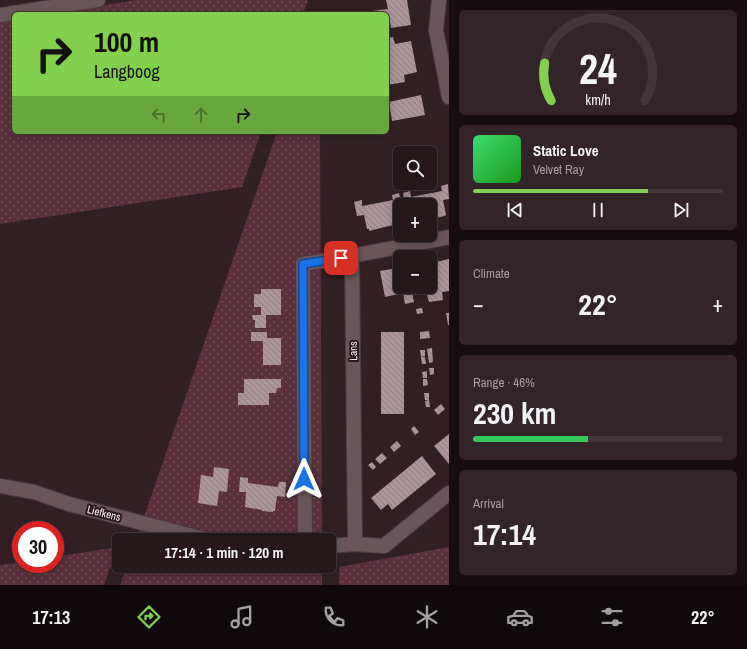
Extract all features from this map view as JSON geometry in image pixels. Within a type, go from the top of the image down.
[{"type":"street","points":[[20,12],[98,0]]},
{"type":"street","points":[[439,0],[436,30],[449,97]]},
{"type":"street","points":[[0,15],[12,13]]},
{"type":"street","points":[[304,533],[303,264],[352,256],[449,236]]},
{"type":"street","name":"Lans","points":[[352,256],[355,544]]},
{"type":"street","name":"Liefkens","points":[[0,486],[34,492],[69,504],[181,533]]},
{"type":"street","points":[[336,545],[355,544],[384,546],[449,494]]},
{"type":"shaded area","points":[[136,0],[308,0],[304,12],[60,12]]},
{"type":"shaded area","points":[[12,19],[12,134],[260,134],[242,187],[0,224],[0,21]]},
{"type":"shaded area","points":[[276,134],[320,134],[322,533],[138,533]]},
{"type":"shaded area","points":[[449,547],[449,585],[339,585],[339,567]]},
{"type":"shaded area","points":[[112,548],[112,562],[104,585],[0,585],[0,565],[12,563],[12,573],[64,573],[64,556]]},
{"type":"shaded area","points":[[124,573],[322,573],[322,585],[120,585]]},
{"type":"building","points":[[386,0],[407,0],[411,25],[391,28],[389,22],[389,12],[372,11],[388,9]]},
{"type":"building","points":[[393,37],[395,44],[411,41],[417,72],[404,75],[405,82],[389,85],[389,38]]},
{"type":"building","points":[[421,95],[425,115],[392,121],[389,102]]},
{"type":"building","points":[[448,184],[449,199],[443,200],[446,215],[444,216],[437,218],[437,198],[404,198],[403,193],[410,191],[411,197],[442,191],[441,186]]},
{"type":"building","points":[[399,193],[400,198],[393,198],[393,200],[392,195]]},
{"type":"building","points":[[362,200],[362,206],[393,200],[393,225],[369,231],[369,229],[367,229],[364,215],[357,216],[354,202]]},
{"type":"building","points":[[449,259],[449,291],[442,292],[443,300],[429,302],[427,295],[437,294],[437,262]]},
{"type":"building","points":[[393,269],[393,294],[398,294],[385,297],[380,271]]},
{"type":"building","points":[[261,289],[281,289],[281,315],[266,315],[266,328],[255,328],[255,320],[253,320],[252,315],[261,315],[261,307],[254,307],[254,294],[261,294]]},
{"type":"building","points":[[403,294],[412,294],[414,302],[405,304]]},
{"type":"building","points":[[422,308],[423,313],[417,314],[416,309]]},
{"type":"building","points":[[446,313],[449,313],[449,325],[448,325]]},
{"type":"building","points":[[429,331],[430,338],[420,339],[420,332]]},
{"type":"building","points":[[251,332],[267,332],[267,338],[281,338],[281,365],[263,365],[263,341],[251,341]]},
{"type":"building","points":[[381,332],[404,332],[404,414],[381,414]]},
{"type":"building","points":[[432,348],[433,362],[429,363],[427,349]]},
{"type":"building","points":[[420,350],[425,350],[425,356],[421,357]]},
{"type":"building","points":[[421,357],[425,357],[426,364],[422,364]]},
{"type":"building","points":[[429,368],[434,368],[434,374],[430,375]]},
{"type":"building","points":[[427,371],[427,378],[423,378],[422,372]]},
{"type":"building","points":[[244,379],[281,379],[281,388],[277,388],[276,393],[269,393],[269,405],[238,405],[238,393],[244,393]]},
{"type":"building","points":[[423,379],[427,379],[428,385],[423,386]]},
{"type":"building","points":[[424,393],[429,393],[429,400],[425,400]]},
{"type":"building","points":[[429,400],[430,407],[426,407],[425,401]]},
{"type":"building","points":[[441,404],[445,409],[438,415],[434,410]]},
{"type":"building","points":[[414,426],[419,432],[415,435],[411,429]]},
{"type":"building","points":[[449,434],[449,464],[434,446]]},
{"type":"building","points":[[397,441],[401,446],[394,452],[390,447]]},
{"type":"building","points":[[382,453],[387,458],[380,464],[375,459]]},
{"type":"building","points":[[422,456],[436,474],[392,510],[388,504],[381,510],[371,498]]},
{"type":"building","points":[[372,462],[376,467],[373,470],[368,465]]},
{"type":"building","points":[[214,467],[229,469],[227,492],[219,491],[217,506],[198,503],[201,475],[213,477]]},
{"type":"building","points":[[240,477],[248,478],[248,483],[278,487],[279,482],[286,482],[285,497],[277,496],[275,511],[273,512],[245,507],[246,492],[239,492]]},
{"type":"route","points":[[304,479],[303,264],[341,258]]}]
